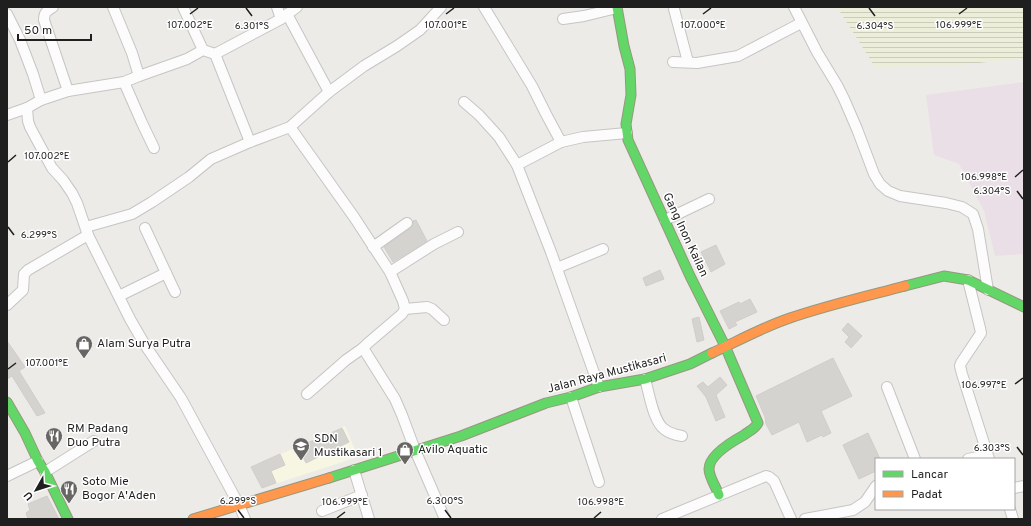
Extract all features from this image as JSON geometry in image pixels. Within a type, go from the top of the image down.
[{"type":"main road","points":[[617,8],[624,46],[630,68],[631,95],[626,124],[627,133]]},
{"type":"main road","name":"Gang Inon Kailan","points":[[627,133],[628,140],[690,276],[725,346],[758,423],[756,427],[722,449],[711,459],[709,470],[719,496]]},
{"type":"main road","name":"Jalan Raya Mustikasari","points":[[193,519],[461,436],[546,403],[571,397],[599,387],[645,379],[690,364],[725,346],[778,323],[847,301],[944,276],[968,280],[1024,307]]},
{"type":"main road","points":[[7,402],[25,433],[68,519]]},
{"type":"street","points":[[53,7],[44,15],[44,20],[68,91]]},
{"type":"street","points":[[113,7],[132,53],[139,76]]},
{"type":"street","points":[[183,7],[203,50]]},
{"type":"street","points":[[277,7],[329,92]]},
{"type":"street","points":[[7,115],[27,108],[41,100],[68,91],[124,82],[187,58],[203,50],[215,54],[284,17],[297,7]]},
{"type":"street","points":[[7,305],[23,290],[24,274],[28,270],[87,231],[132,214],[152,202],[189,177],[211,159],[290,127],[329,92],[364,66],[420,30],[441,7]]},
{"type":"street","points":[[484,7],[532,86],[561,142]]},
{"type":"street","points":[[794,7],[816,52],[844,99],[874,174],[880,184],[888,191],[900,196],[946,203],[962,207],[973,214],[978,229],[988,290]]},
{"type":"street","points":[[562,19],[584,16],[617,8]]},
{"type":"street","points":[[674,9],[688,62]]},
{"type":"street","points":[[7,14],[20,40],[41,100]]},
{"type":"street","points":[[673,62],[696,63],[738,56],[801,23]]},
{"type":"street","points":[[215,54],[250,142]]},
{"type":"street","points":[[124,82],[154,148]]},
{"type":"street","points":[[464,102],[479,115],[499,137],[517,165],[599,387]]},
{"type":"street","points":[[27,108],[30,127],[52,168],[72,193],[87,231],[118,296],[145,345],[181,398],[239,505],[245,519]]},
{"type":"street","points":[[290,127],[334,188],[390,272],[405,309],[402,314],[363,348],[346,360],[307,394]]},
{"type":"street","points":[[517,165],[561,142],[583,136],[627,133]]},
{"type":"street","points":[[665,220],[709,199]]},
{"type":"street","points":[[373,247],[407,223]]},
{"type":"street","points":[[144,228],[175,292]]},
{"type":"street","points":[[390,272],[434,244],[458,232]]},
{"type":"street","points":[[556,268],[603,249]]},
{"type":"street","points":[[118,296],[166,272]]},
{"type":"street","points":[[968,280],[981,332],[960,366],[988,457],[978,458]]},
{"type":"street","points":[[405,309],[427,307],[432,309],[444,320]]},
{"type":"street","points":[[363,348],[395,399],[445,519]]},
{"type":"street","points":[[645,379],[655,417],[660,426],[666,431],[682,436]]},
{"type":"street","points":[[887,387],[915,458]]},
{"type":"street","points":[[571,397],[599,482]]},
{"type":"street","points":[[45,472],[94,441]]},
{"type":"street","points":[[7,476],[38,461]]},
{"type":"street","points":[[354,470],[369,519]]},
{"type":"street","points":[[662,519],[766,476],[774,481],[791,519]]},
{"type":"street","points":[[805,519],[853,510],[865,502],[875,487]]},
{"type":"street","points":[[322,511],[362,495]]},
{"type":"shaded area","points":[[837,7],[1024,7],[1024,58],[950,66],[875,67]]},
{"type":"shaded area","points":[[1024,82],[1024,254],[995,256],[984,211],[959,164],[934,155],[926,95]]},
{"type":"shaded area","points":[[345,426],[358,457],[262,488],[251,467]]},
{"type":"building","points":[[416,220],[427,241],[393,262],[384,247],[411,228],[413,221]]},
{"type":"building","points":[[716,245],[725,264],[711,272],[701,252]]},
{"type":"building","points":[[660,270],[664,279],[646,286],[643,278]]},
{"type":"building","points":[[750,299],[757,312],[735,322],[737,325],[729,329],[720,311],[739,302],[740,304]]},
{"type":"building","points":[[699,317],[704,340],[697,342],[692,319]]},
{"type":"building","points":[[848,323],[862,336],[851,348],[845,342],[849,337],[842,330]]},
{"type":"building","points":[[7,341],[25,367],[19,371],[45,413],[37,416],[12,376],[7,379]]},
{"type":"building","points":[[833,358],[852,396],[821,411],[831,433],[823,437],[822,435],[807,442],[799,422],[772,435],[766,424],[765,417],[756,396]]},
{"type":"building","points":[[720,377],[727,385],[716,395],[725,417],[716,421],[706,397],[697,386],[703,382],[708,387]]},
{"type":"building","points":[[342,428],[349,442],[306,463],[298,447]]},
{"type":"building","points":[[868,433],[880,458],[875,458],[875,471],[859,479],[843,445]]},
{"type":"building","points":[[280,454],[285,465],[271,471],[276,483],[262,488],[251,467]]},
{"type":"building","points":[[47,496],[59,519],[28,519],[26,513],[30,510],[28,504]]},
{"type":"traffic: fast","points":[[617,7],[630,69],[631,95],[626,124],[628,140],[690,276],[725,346],[758,423],[752,430],[722,449],[710,464],[710,475],[719,495]]},
{"type":"traffic: fast","points":[[905,286],[944,276],[968,280],[1024,307]]},
{"type":"traffic: fast","points":[[329,478],[461,436],[546,403],[571,397],[599,387],[645,379],[690,364],[712,353]]},
{"type":"traffic: fast","points":[[7,402],[25,433],[68,519]]},
{"type":"traffic: slow","points":[[712,353],[760,330],[804,313],[905,286]]},
{"type":"traffic: slow","points":[[193,519],[329,478]]},
{"type":"place","name":"Alam Surya Putra","points":[[84,359]]},
{"type":"place","name":"RM Padang Duo Putra","points":[[54,451]]},
{"type":"place","name":"SDN Mustikasari 1","points":[[301,461]]},
{"type":"place","name":"Avilo Aquatic","points":[[405,465]]},
{"type":"place","name":"Soto Mie Bogor A'Aden","points":[[69,504]]}]
